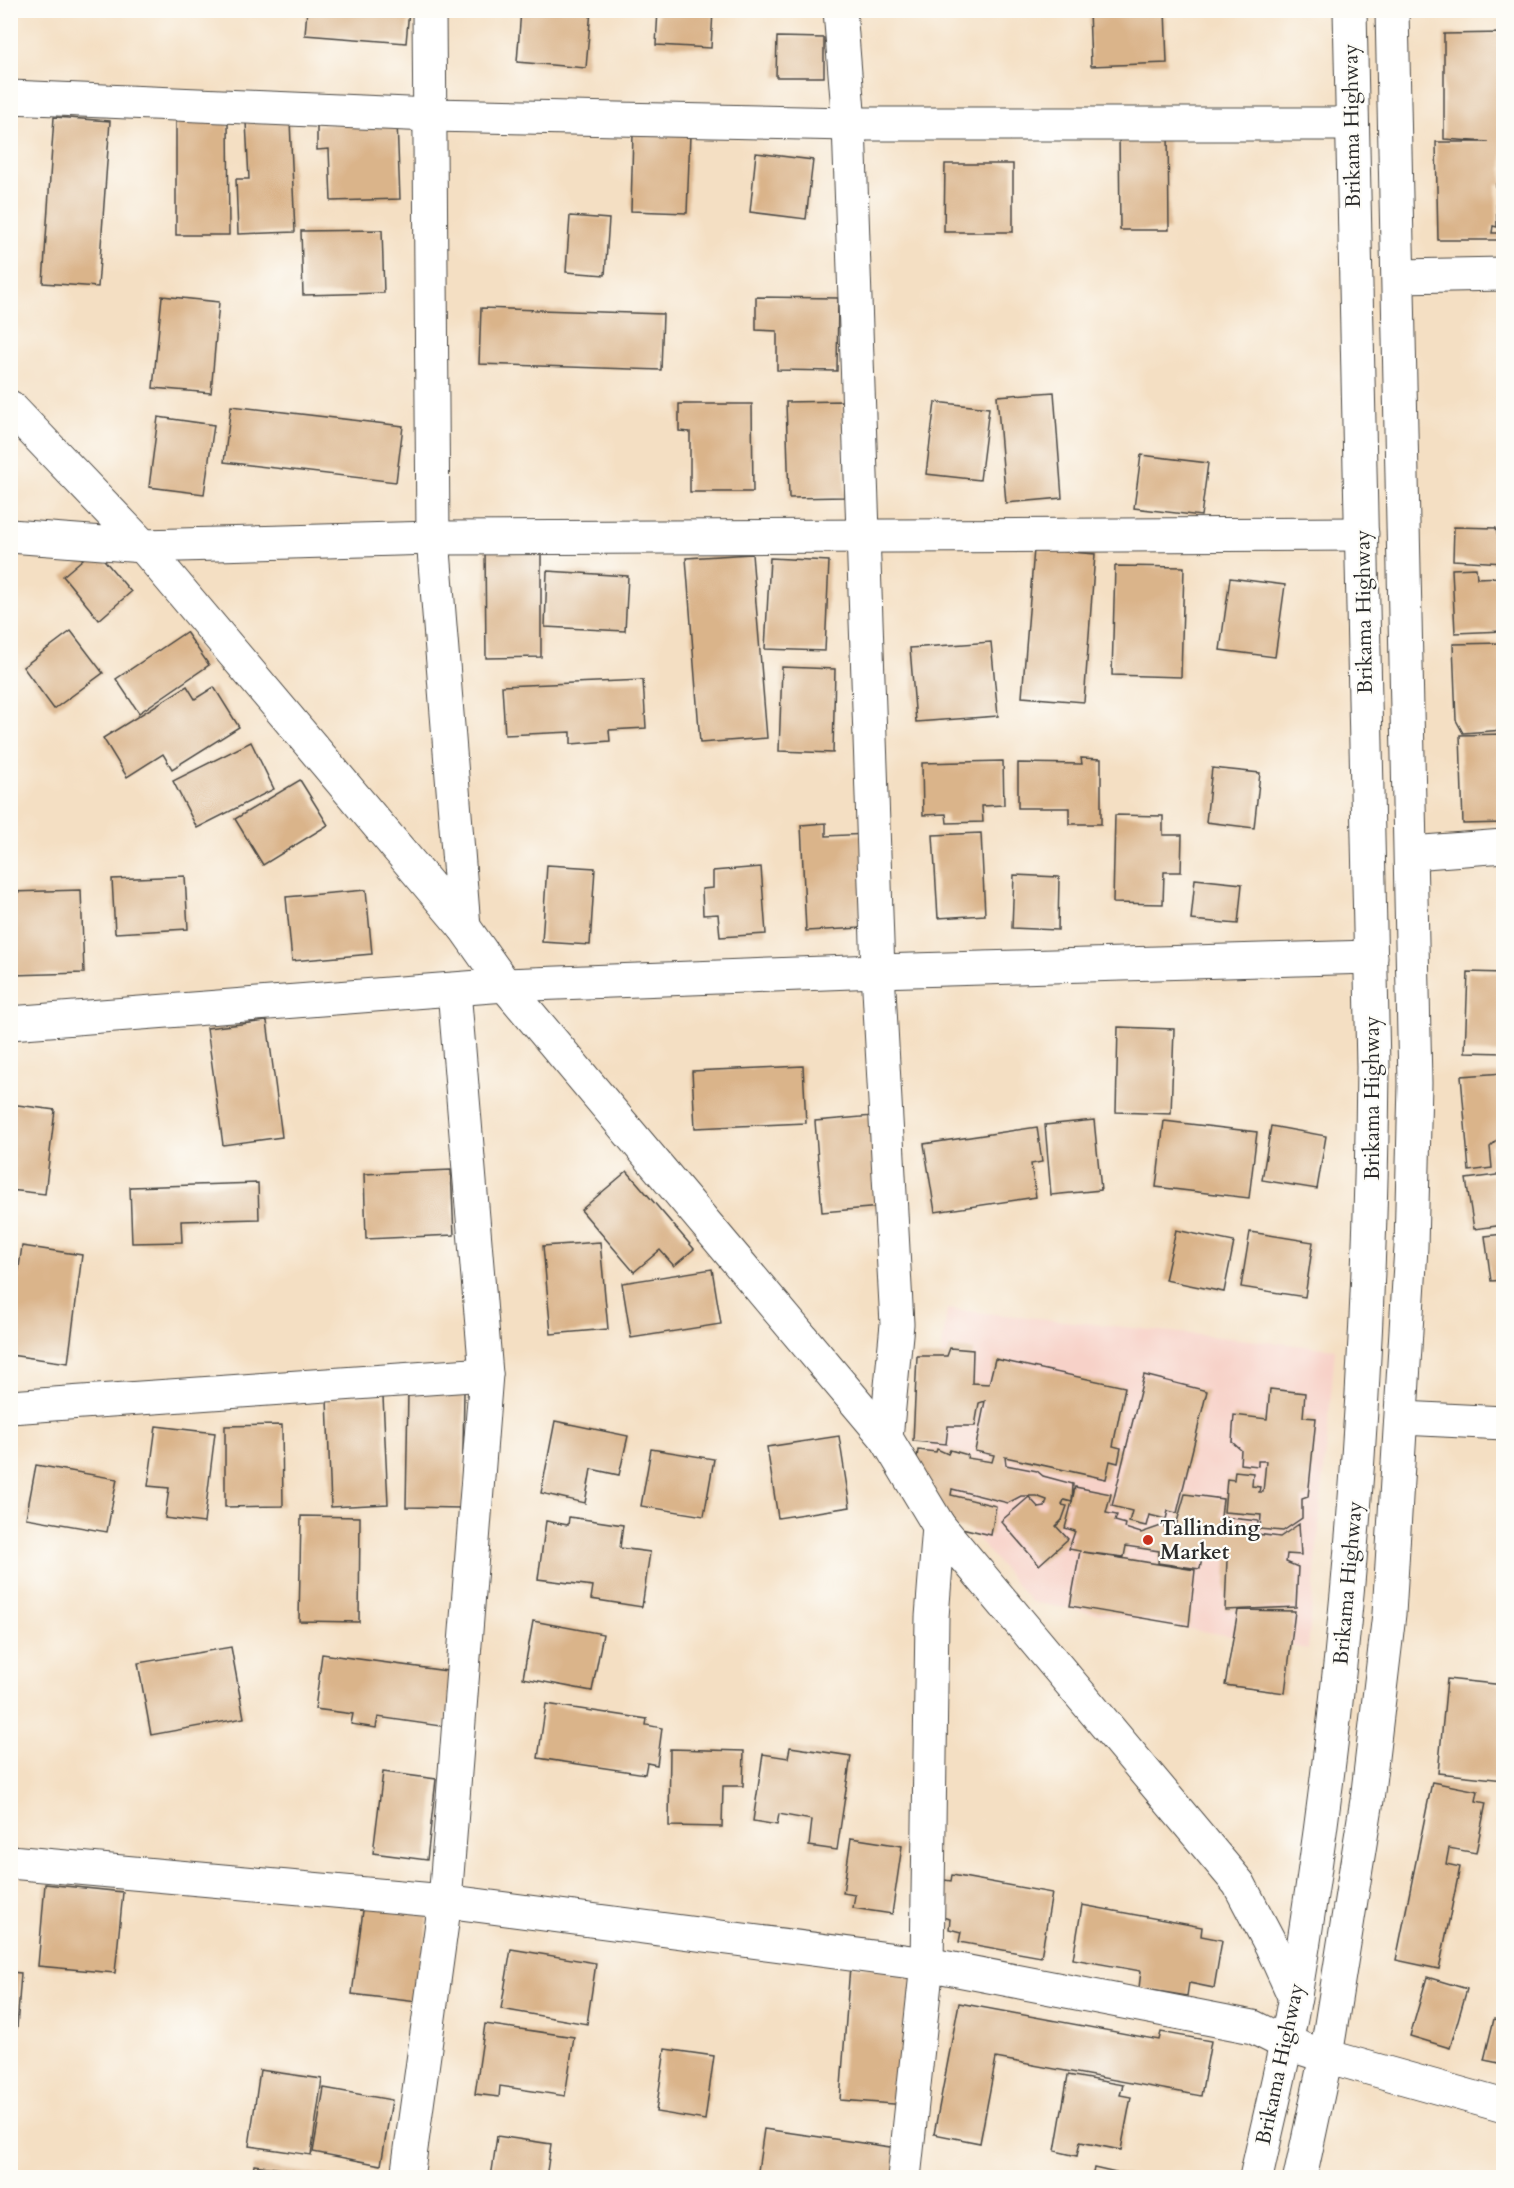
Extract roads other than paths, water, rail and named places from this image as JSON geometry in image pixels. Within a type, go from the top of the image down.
[{"type":"main road","points":[[429,10],[433,538],[464,927]]},
{"type":"main road","points":[[840,10],[849,124],[878,971],[897,1324],[886,1438]]},
{"type":"main road","name":"Brikama Highway","points":[[1256,2178],[1295,1998],[1332,1749],[1355,1524],[1372,1213],[1371,957],[1350,10]]},
{"type":"main road","name":"Brikama Highway","points":[[1300,2178],[1326,2056],[1367,1800],[1387,1637],[1412,1247],[1415,1095],[1392,10]]},
{"type":"main road","points":[[10,97],[431,115],[849,124],[1351,124]]},
{"type":"main road","points":[[1399,276],[1503,273]]},
{"type":"main road","points":[[10,407],[142,546],[464,927],[505,986],[886,1438],[939,1526],[1239,1884],[1271,1945],[1295,1998]]},
{"type":"main road","points":[[10,536],[142,546],[433,538],[1362,534]]},
{"type":"main road","points":[[1411,853],[1503,846]]},
{"type":"main road","points":[[10,1023],[505,986],[878,971],[1371,957]]},
{"type":"main road","points":[[407,2178],[445,1901],[486,1374],[454,990]]},
{"type":"main road","points":[[10,1407],[486,1374]]},
{"type":"main road","points":[[1402,1418],[1503,1423]]},
{"type":"main road","points":[[904,2178],[927,1964],[932,1617],[939,1526]]},
{"type":"main road","points":[[10,1862],[445,1901],[927,1964],[1253,2027],[1285,2043],[1326,2056],[1503,2106]]},
{"type":"place","name":"Tallinding Market","points":[[1148,1540]]}]
